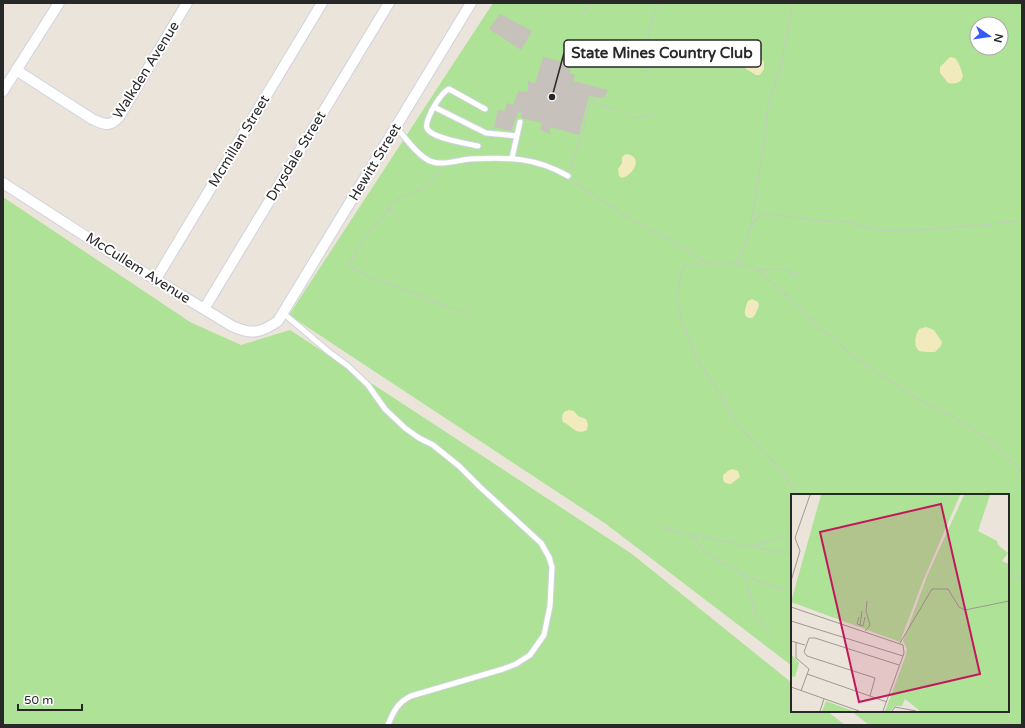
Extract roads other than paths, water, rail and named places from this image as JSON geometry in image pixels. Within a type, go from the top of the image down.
[{"type":"street","points":[[3,91],[59,3]]},
{"type":"street","name":"Walkden Avenue","points":[[16,70],[92,119],[106,125],[114,123],[187,3]]},
{"type":"street","name":"Mcmillan Street","points":[[156,278],[322,3]]},
{"type":"street","name":"Drysdale Street","points":[[204,310],[389,3]]},
{"type":"street","name":"Hewitt Street","points":[[281,317],[471,3]]},
{"type":"street","name":"McCullem Avenue","points":[[3,183],[110,252],[156,278],[204,310],[232,326],[250,332],[268,328],[281,317]]},
{"type":"lane","points":[[478,146],[441,138],[430,133],[427,128],[427,122],[434,107],[445,91],[449,89],[485,109]]},
{"type":"lane","points":[[434,107],[486,133],[516,136]]},
{"type":"lane","points":[[512,158],[520,122]]},
{"type":"lane","points":[[396,127],[422,156],[429,161],[439,163],[469,159],[512,158],[555,168],[568,176]]},
{"type":"lane","points":[[281,317],[356,373],[368,385],[385,409],[405,428],[432,445],[459,466],[541,543],[552,566],[548,621],[544,635],[530,655],[516,664],[503,669],[411,696],[403,700],[397,706],[388,725]]},
{"type":"place","name":"State Mines Country Club","points":[[552,97]]}]
